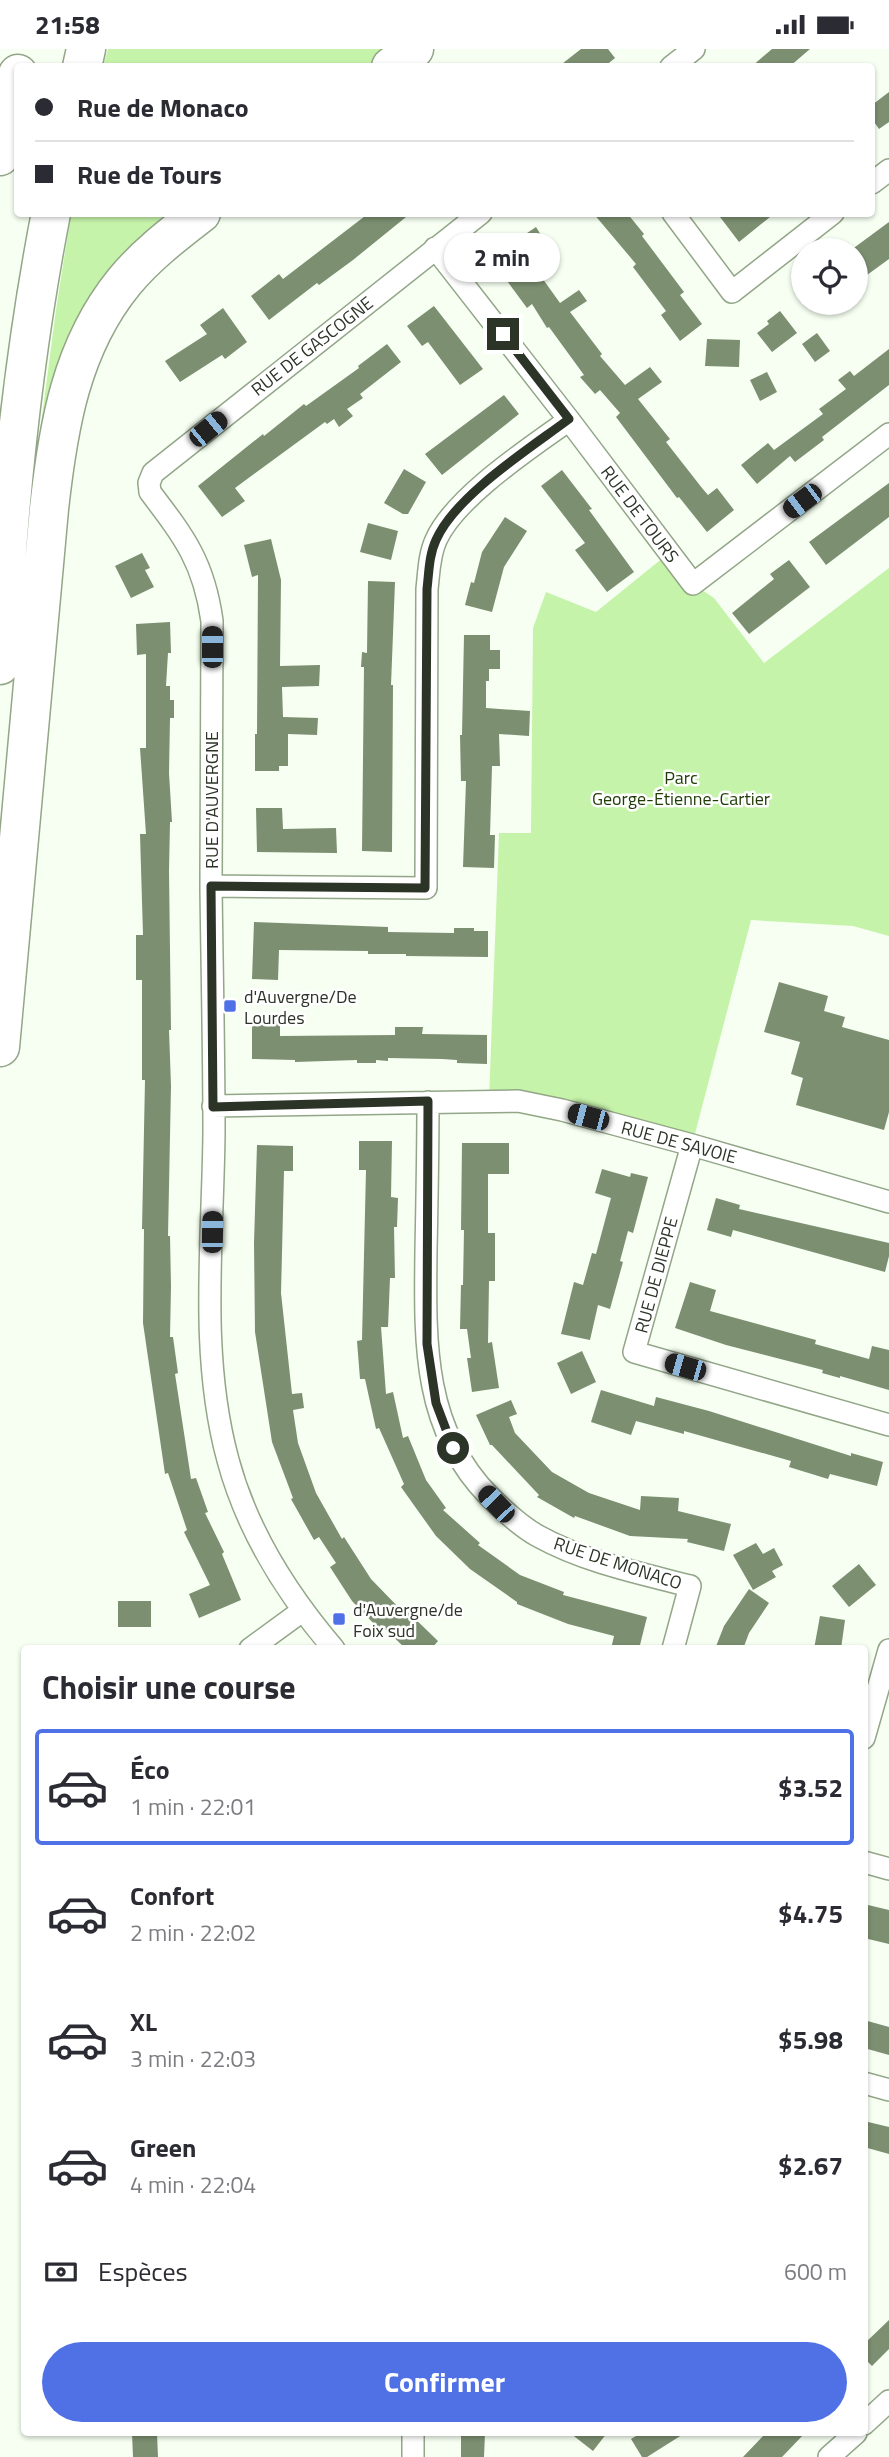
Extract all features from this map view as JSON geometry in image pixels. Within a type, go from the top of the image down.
[{"type":"highway","points":[[396,63],[414,49]]},
{"type":"highway","points":[[0,156],[14,92]]},
{"type":"highway","points":[[0,665],[16,447],[50,217]]},
{"type":"highway","points":[[0,1047],[52,485],[68,392],[89,335],[125,280],[196,217]]},
{"type":"street","points":[[676,63],[694,49]]},
{"type":"street","points":[[875,181],[889,170]]},
{"type":"street","name":"RUE DE GASCOGNE","points":[[149,483],[153,473],[476,217]]},
{"type":"street","points":[[676,217],[732,292],[827,217]]},
{"type":"street","name":"RUE DE TOURS","points":[[435,248],[569,419],[693,584],[889,434]]},
{"type":"street","points":[[211,886],[425,888],[427,589],[431,556],[436,540],[458,508],[569,419]]},
{"type":"street","name":"RUE D'AUVERGNE","points":[[149,483],[150,492],[193,552],[203,575],[212,621],[213,1107],[210,1335],[222,1435],[228,1463],[252,1525],[267,1555],[302,1611],[331,1645]]},
{"type":"street","name":"RUE DE MONACO","points":[[428,1101],[427,1344],[436,1403],[443,1427],[453,1448],[479,1486],[517,1522],[539,1537],[595,1560],[690,1586],[674,1645]]},
{"type":"street","name":"RUE DE SAVOIE","points":[[213,1107],[518,1101],[692,1145],[889,1202]]},
{"type":"street","name":"RUE DE DIEPPE","points":[[692,1145],[634,1352],[889,1426]]},
{"type":"street","points":[[255,1645],[302,1611]]},
{"type":"street","points":[[868,1724],[889,1650]]},
{"type":"street","points":[[868,1863],[889,1869]]},
{"type":"street","points":[[868,2084],[889,2090]]},
{"type":"street","points":[[868,2420],[889,2402]]},
{"type":"street","points":[[413,2436],[413,2457]]},
{"type":"street","points":[[829,2457],[853,2436]]},
{"type":"green space","points":[[108,49],[400,49],[381,63],[104,63]]},
{"type":"green space","points":[[71,217],[184,217],[120,273],[36,462]]},
{"type":"green space","name":"Parc George-Étienne-Cartier","points":[[669,553],[693,584],[714,598],[764,663],[889,568],[889,936],[853,926],[751,920],[692,1145],[489,1101],[499,833],[531,833],[533,628],[546,592],[596,612]]},
{"type":"building","points":[[581,49],[608,49],[615,58],[609,63],[563,63]]},
{"type":"building","points":[[772,49],[810,49],[794,63],[756,63]]},
{"type":"building","points":[[889,92],[889,122],[879,129],[875,123],[875,103]]},
{"type":"building","points":[[364,217],[406,217],[353,260],[319,285],[317,283],[269,320],[251,296],[279,274],[283,279]]},
{"type":"building","points":[[596,217],[630,217],[684,292],[680,295],[702,324],[680,341],[661,315],[666,311],[633,267],[636,264]]},
{"type":"building","points":[[720,217],[770,217],[739,242]]},
{"type":"building","points":[[889,222],[889,259],[868,274],[868,238]]},
{"type":"building","points":[[536,227],[549,248],[530,261],[560,303],[579,290],[587,301],[570,312],[602,354],[600,356],[625,385],[650,367],[662,382],[638,399],[670,439],[666,442],[708,495],[717,488],[734,510],[707,532],[679,497],[677,498],[616,417],[620,413],[600,390],[595,394],[580,377],[584,375],[532,304],[527,308],[490,258]]},
{"type":"building","points":[[434,306],[483,369],[460,385],[428,342],[422,346],[407,326]]},
{"type":"building","points":[[223,308],[247,342],[225,359],[222,355],[180,382],[165,361],[207,334],[200,325]]},
{"type":"building","points":[[780,311],[797,333],[772,352],[757,333]]},
{"type":"building","points":[[817,333],[830,351],[815,362],[802,344]]},
{"type":"building","points":[[707,339],[740,340],[739,367],[705,366]]},
{"type":"building","points":[[387,344],[401,362],[360,394],[363,398],[347,409],[353,416],[339,427],[334,419],[327,424],[325,422],[235,488],[245,501],[222,517],[198,486],[263,434],[264,436],[304,404],[306,406],[359,368],[358,366]]},
{"type":"building","points":[[889,349],[889,385],[822,437],[824,440],[795,462],[790,456],[757,484],[741,465],[768,443],[774,450],[823,414],[819,409],[846,389],[838,380],[850,371],[854,376]]},
{"type":"building","points":[[767,372],[777,392],[760,401],[750,380]]},
{"type":"building","points":[[504,395],[519,414],[442,475],[425,454]]},
{"type":"building","points":[[404,469],[426,482],[408,514],[384,503]]},
{"type":"building","points":[[562,470],[634,572],[607,592],[575,550],[585,543],[541,486]]},
{"type":"building","points":[[889,483],[889,517],[826,565],[809,542]]},
{"type":"building","points":[[505,517],[527,531],[504,567],[492,612],[465,605],[482,552]]},
{"type":"building","points":[[368,523],[398,531],[391,560],[360,552]]},
{"type":"building","points":[[271,539],[281,580],[280,666],[320,665],[319,686],[282,687],[283,717],[318,718],[317,735],[288,734],[288,766],[279,766],[279,771],[255,771],[258,575],[252,577],[244,545]]},
{"type":"building","points":[[142,553],[150,568],[145,570],[154,587],[131,598],[115,566]]},
{"type":"building","points":[[789,560],[810,587],[749,634],[732,613],[774,579],[770,574]]},
{"type":"building","points":[[368,581],[395,582],[391,685],[392,852],[362,851],[364,667],[361,667],[362,652],[367,653]]},
{"type":"building","points":[[170,622],[171,653],[168,653],[166,686],[170,686],[170,700],[174,700],[174,718],[170,718],[169,773],[172,822],[169,871],[170,1337],[173,1337],[178,1373],[175,1374],[191,1479],[196,1478],[208,1512],[205,1513],[224,1552],[222,1554],[241,1600],[199,1618],[189,1594],[210,1585],[184,1532],[187,1530],[168,1473],[165,1474],[143,1323],[145,1080],[142,1080],[142,980],[136,980],[136,935],[143,935],[140,834],[146,834],[140,748],[146,748],[146,654],[137,655],[136,624]]},
{"type":"building","points":[[464,635],[490,635],[490,650],[500,650],[500,669],[489,669],[489,681],[486,681],[486,708],[530,711],[529,736],[499,734],[500,766],[492,766],[490,835],[495,835],[494,868],[463,867],[466,781],[461,781],[460,735]]},
{"type":"building","points":[[256,808],[282,808],[283,829],[336,828],[337,853],[257,852]]},
{"type":"building","points":[[254,922],[388,927],[388,932],[454,933],[454,928],[474,928],[474,931],[488,931],[488,957],[279,950],[278,980],[252,979]]},
{"type":"building","points":[[779,982],[828,996],[824,1011],[845,1017],[842,1027],[889,1040],[889,1112],[884,1130],[796,1105],[803,1078],[791,1074],[800,1042],[764,1032]]},
{"type":"building","points":[[252,1015],[280,1016],[280,1036],[395,1035],[395,1027],[423,1027],[422,1034],[487,1035],[487,1064],[457,1063],[457,1060],[442,1059],[388,1058],[388,1061],[376,1060],[376,1063],[357,1063],[357,1060],[295,1062],[252,1059]]},
{"type":"building","points":[[359,1141],[392,1141],[391,1197],[398,1198],[397,1227],[394,1227],[395,1278],[390,1278],[388,1327],[381,1327],[386,1394],[393,1392],[403,1438],[408,1436],[426,1480],[446,1508],[443,1510],[480,1543],[478,1545],[520,1575],[564,1592],[563,1595],[647,1617],[640,1645],[612,1645],[614,1636],[568,1624],[517,1604],[470,1569],[436,1536],[401,1487],[404,1484],[379,1428],[376,1429],[365,1379],[360,1379],[357,1341],[362,1340],[366,1170],[359,1170]]},
{"type":"building","points":[[462,1143],[509,1143],[509,1174],[488,1174],[488,1233],[495,1233],[495,1281],[489,1281],[488,1343],[492,1342],[499,1388],[472,1392],[467,1358],[471,1358],[467,1329],[460,1329],[464,1230],[461,1230]]},
{"type":"building","points":[[257,1145],[293,1146],[293,1171],[284,1171],[281,1293],[292,1394],[302,1393],[304,1408],[293,1410],[298,1443],[316,1493],[342,1539],[344,1537],[371,1579],[404,1613],[407,1611],[438,1641],[434,1645],[402,1645],[381,1625],[378,1628],[352,1601],[330,1567],[336,1563],[319,1537],[314,1540],[291,1499],[293,1498],[272,1442],[255,1332]]},
{"type":"building","points":[[602,1169],[630,1177],[631,1173],[648,1177],[633,1233],[628,1231],[610,1309],[598,1305],[590,1340],[561,1334],[574,1282],[583,1285],[592,1253],[596,1254],[611,1198],[595,1193]]},
{"type":"building","points":[[716,1198],[740,1205],[739,1209],[889,1243],[885,1272],[733,1230],[731,1237],[707,1230]]},
{"type":"building","points":[[690,1282],[716,1290],[710,1311],[816,1340],[815,1344],[869,1359],[872,1346],[889,1350],[889,1390],[822,1373],[823,1370],[726,1345],[675,1328]]},
{"type":"building","points":[[582,1351],[596,1382],[571,1394],[557,1363]]},
{"type":"building","points":[[601,1390],[654,1406],[656,1397],[851,1456],[851,1453],[883,1462],[877,1486],[830,1474],[828,1479],[789,1467],[791,1461],[684,1431],[684,1434],[636,1421],[631,1435],[591,1422]]},
{"type":"building","points":[[511,1400],[517,1414],[509,1417],[515,1433],[552,1472],[589,1493],[640,1510],[641,1496],[679,1498],[678,1511],[731,1524],[724,1551],[687,1542],[688,1539],[630,1536],[575,1516],[574,1518],[537,1497],[539,1495],[490,1445],[476,1415]]},
{"type":"building","points":[[756,1543],[763,1554],[774,1548],[783,1565],[772,1571],[776,1577],[753,1590],[733,1555]]},
{"type":"building","points":[[859,1564],[876,1585],[849,1607],[832,1586]]},
{"type":"building","points":[[749,1589],[769,1603],[749,1633],[744,1645],[717,1645],[724,1626]]},
{"type":"building","points":[[118,1601],[151,1601],[151,1627],[118,1627]]},
{"type":"building","points":[[820,1616],[845,1620],[842,1645],[815,1645]]},
{"type":"building","points":[[868,1905],[889,1910],[889,1944],[868,1939]]},
{"type":"building","points":[[868,2021],[889,2027],[889,2055],[868,2049]]},
{"type":"building","points":[[868,2122],[889,2127],[889,2154],[868,2148]]},
{"type":"building","points":[[889,2320],[889,2349],[872,2366],[868,2362],[868,2340]]},
{"type":"building","points":[[132,2436],[157,2436],[158,2457],[133,2457]]},
{"type":"building","points":[[461,2436],[485,2436],[484,2457],[461,2457]]},
{"type":"building","points":[[574,2436],[605,2436],[593,2451]]},
{"type":"building","points":[[636,2436],[680,2436],[647,2457],[642,2457],[631,2439]]},
{"type":"building","points":[[763,2436],[802,2436],[782,2457],[743,2457]]},
{"type":"place","name":"d'Auvergne/De Lourdes","points":[[230,1006]]},
{"type":"place","name":"d'Auvergne/de Foix sud","points":[[339,1619]]},
{"type":"route","points":[[453,1448],[436,1403],[427,1344],[428,1101],[213,1107],[211,886],[425,888],[427,589],[431,556],[436,540],[458,508],[569,419],[503,334]]}]
